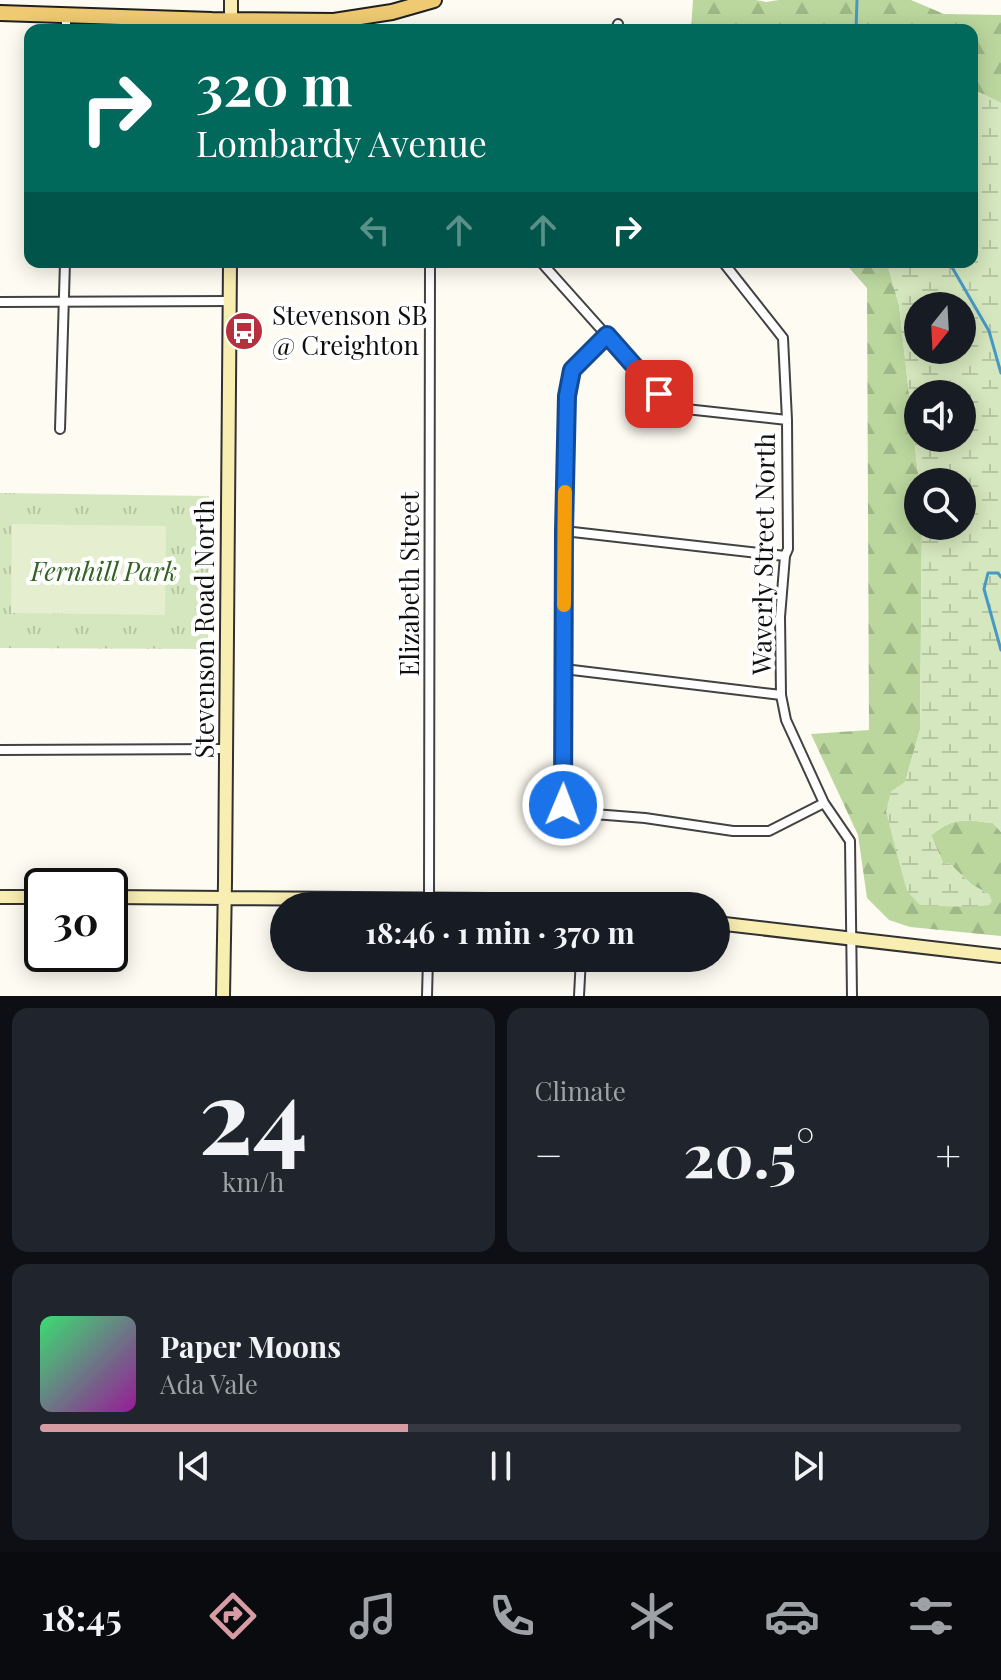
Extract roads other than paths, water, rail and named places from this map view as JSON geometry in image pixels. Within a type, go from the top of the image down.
[{"type":"main road","points":[[231,0],[231,24]]},
{"type":"main road","points":[[257,24],[334,21],[392,12],[434,0]]},
{"type":"main road","points":[[0,13],[66,22],[176,24]]},
{"type":"main road","name":"Stevenson Road North","points":[[223,996],[230,268]]},
{"type":"main road","points":[[0,897],[24,897]]},
{"type":"main road","points":[[128,897],[270,898]]},
{"type":"main road","points":[[730,925],[1001,956]]},
{"type":"street","points":[[60,429],[65,268]]},
{"type":"street","name":"Elizabeth Street","points":[[429,892],[430,268]]},
{"type":"street","points":[[546,268],[659,394],[686,409],[787,420]]},
{"type":"street","name":"Waverly Street North","points":[[728,268],[783,338],[788,549],[780,617],[781,695],[786,720],[824,803],[850,841],[852,996]]},
{"type":"street","points":[[0,302],[230,301]]},
{"type":"street","points":[[607,335],[572,370],[567,396],[563,805],[581,813],[645,818],[733,831],[769,831],[824,803]]},
{"type":"street","points":[[564,531],[785,556]]},
{"type":"street","points":[[564,669],[781,695]]},
{"type":"street","points":[[0,750],[226,749]]},
{"type":"street","points":[[427,996],[428,972]]},
{"type":"street","points":[[579,996],[580,972]]},
{"type":"waterway","points":[[856,24],[857,0]]},
{"type":"waterway","points":[[952,268],[989,331],[1001,373]]},
{"type":"waterway","points":[[1001,577],[998,573],[988,573],[984,589],[1001,650]]},
{"type":"place","name":"Stevenson SB @ Creighton","points":[[244,331]]},
{"type":"park label","name":"Fernhill Park","points":[[104,572]]}]
